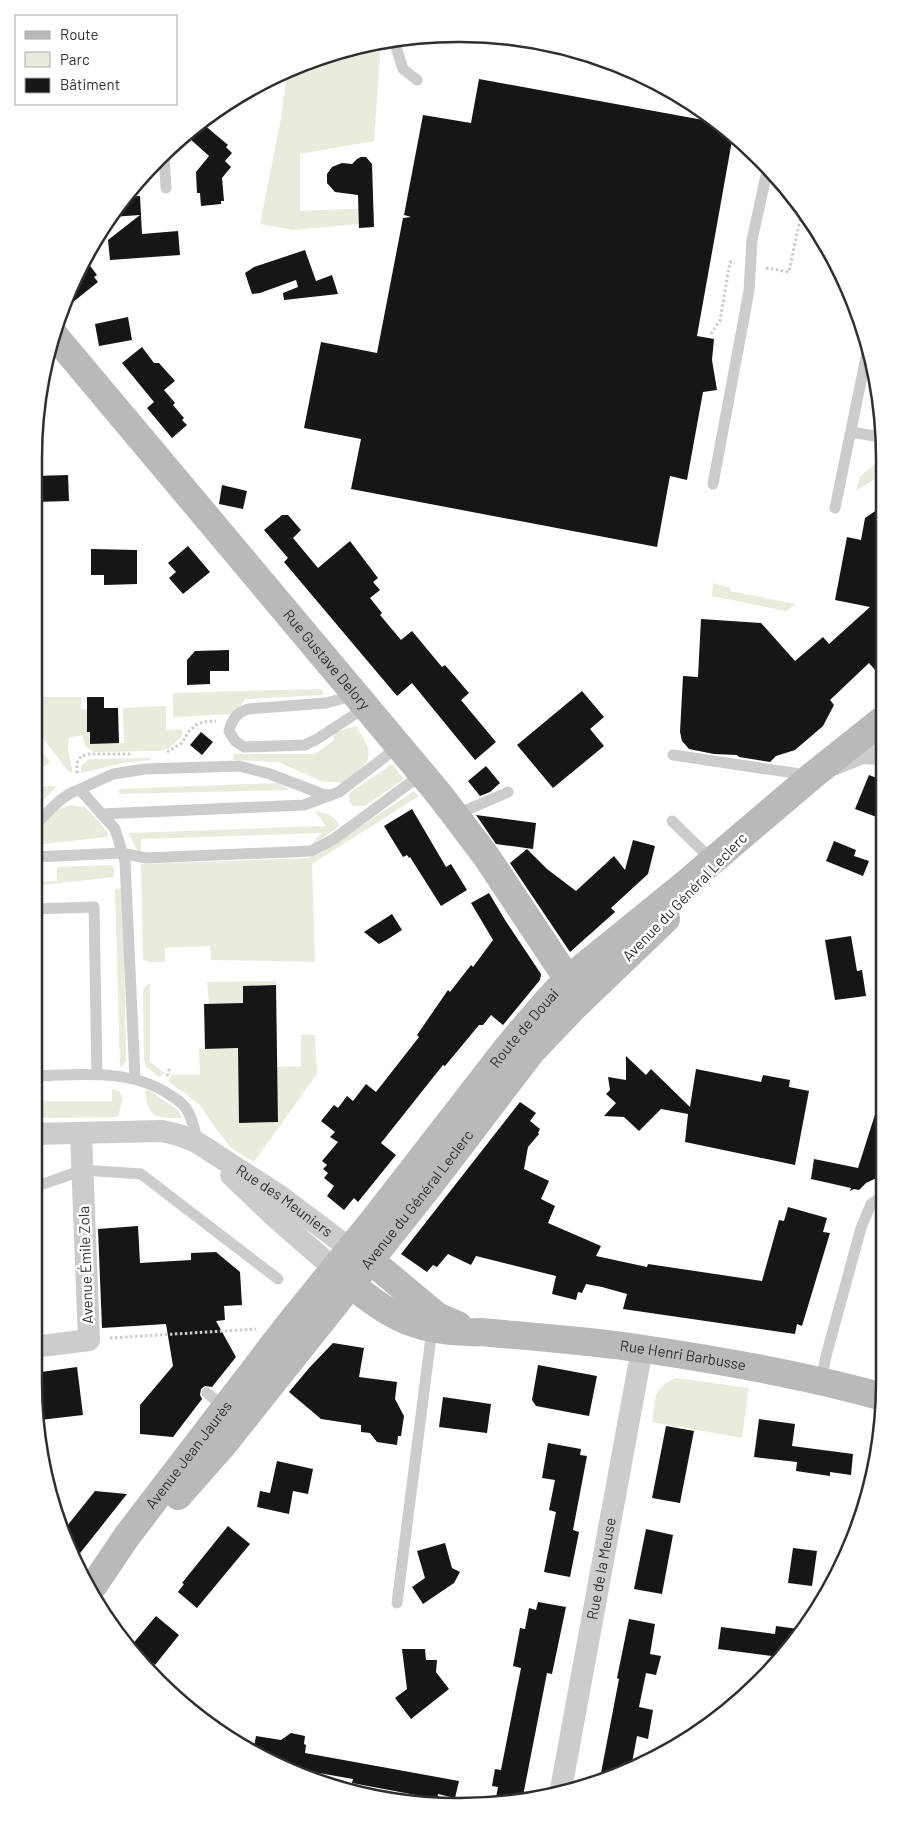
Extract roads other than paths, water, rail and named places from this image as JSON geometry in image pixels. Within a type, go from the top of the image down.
[{"type":"main road","name":"Rue Gustave Delory","points":[[60,342],[455,815],[486,856],[576,988]]},
{"type":"main road","points":[[812,776],[843,737],[876,706]]},
{"type":"main road","points":[[812,776],[876,726]]},
{"type":"main road","name":"Avenue du Général Leclerc","points":[[715,863],[754,826],[812,776]]},
{"type":"main road","name":"Route de Douai","points":[[351,1265],[508,1048],[715,863]]},
{"type":"main road","name":"Avenue du Général Leclerc","points":[[95,1584],[223,1445],[334,1305],[351,1265]]},
{"type":"main road","name":"Rue Henri Barbusse","points":[[351,1265],[385,1310]]},
{"type":"main road","name":"Rue Henri Barbusse","points":[[351,1265],[437,1316],[481,1332]]},
{"type":"main road","name":"Avenue Jean Jaurès","points":[[95,1584],[216,1401],[287,1327],[351,1265]]},
{"type":"main road","name":"Rue Henri Barbusse","points":[[334,1305],[351,1301],[367,1304],[385,1310],[408,1322],[432,1329],[456,1332],[481,1332],[642,1349],[749,1366],[821,1381],[876,1395]]},
{"type":"street","points":[[812,776],[862,753],[876,754]]},
{"type":"street","name":"Rue des Meuniers","points":[[42,1134],[161,1131],[174,1133],[198,1143],[258,1202],[351,1265]]},
{"type":"street","name":"Avenue Émile Zola","points":[[42,1346],[89,1340],[81,1134]]},
{"type":"street","name":"Rue de la Meuse","points":[[569,1783],[642,1349]]},
{"type":"lane","points":[[396,48],[403,69],[417,80]]},
{"type":"lane","points":[[165,164],[166,188]]},
{"type":"lane","points":[[713,484],[749,291],[752,240],[766,177]]},
{"type":"lane","points":[[835,508],[864,366]]},
{"type":"lane","points":[[851,432],[875,436]]},
{"type":"lane","points":[[361,701],[317,738],[304,745],[244,747],[235,741],[229,731],[232,720],[241,711],[248,709],[361,701]]},
{"type":"lane","points":[[101,814],[304,805],[338,792],[385,757],[397,744]]},
{"type":"lane","points":[[673,755],[812,776]]},
{"type":"lane","points":[[42,818],[72,792],[113,774],[145,768],[239,766],[270,774],[322,794],[330,795]]},
{"type":"lane","points":[[42,857],[122,853],[146,858],[311,851],[334,839],[422,774]]},
{"type":"lane","points":[[78,790],[84,794],[115,829],[125,861],[135,1078]]},
{"type":"lane","points":[[455,815],[508,792]]},
{"type":"lane","points":[[672,821],[715,863]]},
{"type":"lane","points":[[42,909],[94,907],[97,1075]]},
{"type":"lane","points":[[42,1076],[97,1075],[135,1078],[159,1087],[184,1106],[190,1115],[198,1143]]},
{"type":"lane","points":[[42,1184],[83,1170],[141,1174],[278,1279]]},
{"type":"lane","points":[[821,1381],[861,1228],[871,1204],[876,1201]]},
{"type":"lane","points":[[397,1604],[432,1329]]}]
